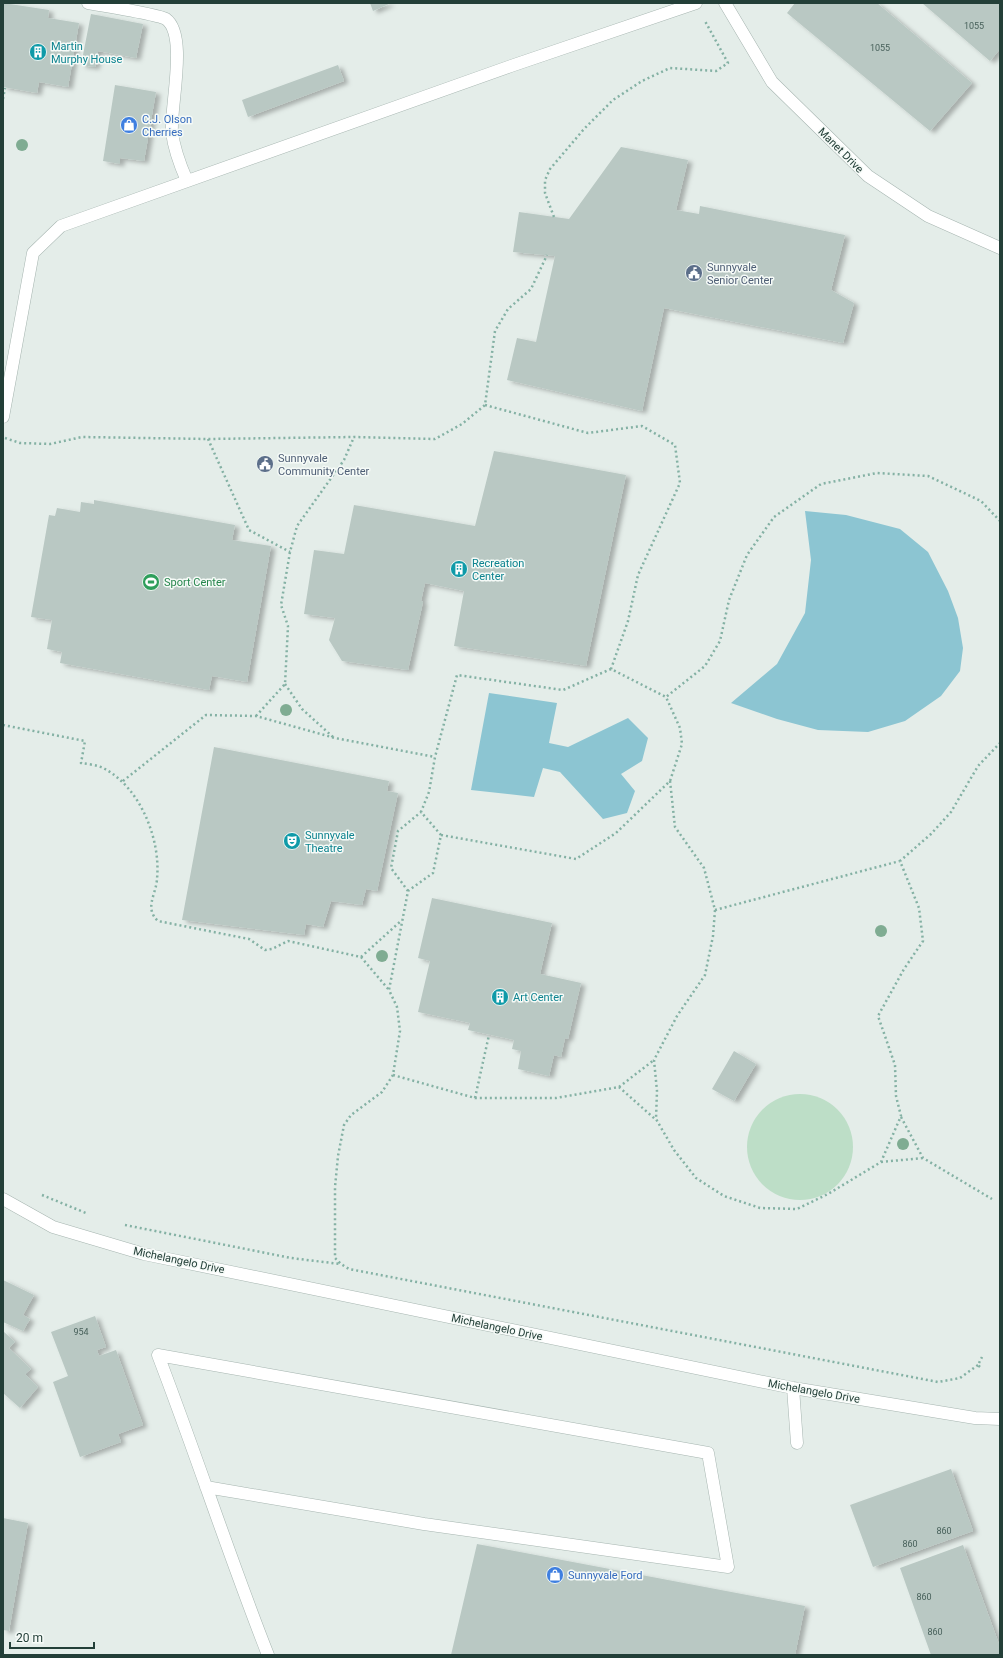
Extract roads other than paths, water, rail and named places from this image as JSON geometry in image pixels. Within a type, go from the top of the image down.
[{"type":"street","points":[[88,3],[165,18],[174,29],[177,66],[172,130],[174,151],[187,181]]},
{"type":"street","points":[[3,417],[33,253],[61,226],[518,63],[696,3]]},
{"type":"street","name":"Manet Drive","points":[[725,3],[772,82],[868,176],[928,216],[1000,248]]},
{"type":"street","name":"Michelangelo Drive","points":[[3,1199],[53,1227],[144,1254],[793,1388],[975,1418],[1000,1419]]},
{"type":"street","points":[[206,1487],[424,1524],[728,1567],[708,1453],[158,1355],[206,1487],[268,1655]]},
{"type":"street","points":[[793,1388],[797,1443]]},
{"type":"water","points":[[805,511],[846,515],[900,529],[928,552],[948,591],[958,618],[963,648],[960,671],[941,696],[905,721],[868,732],[818,730],[777,719],[731,703],[777,664],[805,613],[811,560]]},
{"type":"water","points":[[489,693],[557,703],[549,743],[568,747],[628,718],[648,738],[642,761],[621,774],[635,791],[627,813],[603,819],[560,772],[543,768],[534,797],[471,790]]},
{"type":"place","name":"Martin Murphy House","points":[[38,52]]},
{"type":"place","name":"C.J. Olson Cherries","points":[[129,125]]},
{"type":"place","name":"Sunnyvale Senior Center","points":[[694,273]]},
{"type":"place","name":"Sunnyvale Community Center","points":[[265,464]]},
{"type":"place","name":"Recreation Center","points":[[459,569]]},
{"type":"place","name":"Sport Center","points":[[151,582]]},
{"type":"place","name":"Sunnyvale Theatre","points":[[292,841]]},
{"type":"place","name":"Art Center","points":[[500,997]]},
{"type":"place","name":"Sunnyvale Ford","points":[[555,1575]]}]
